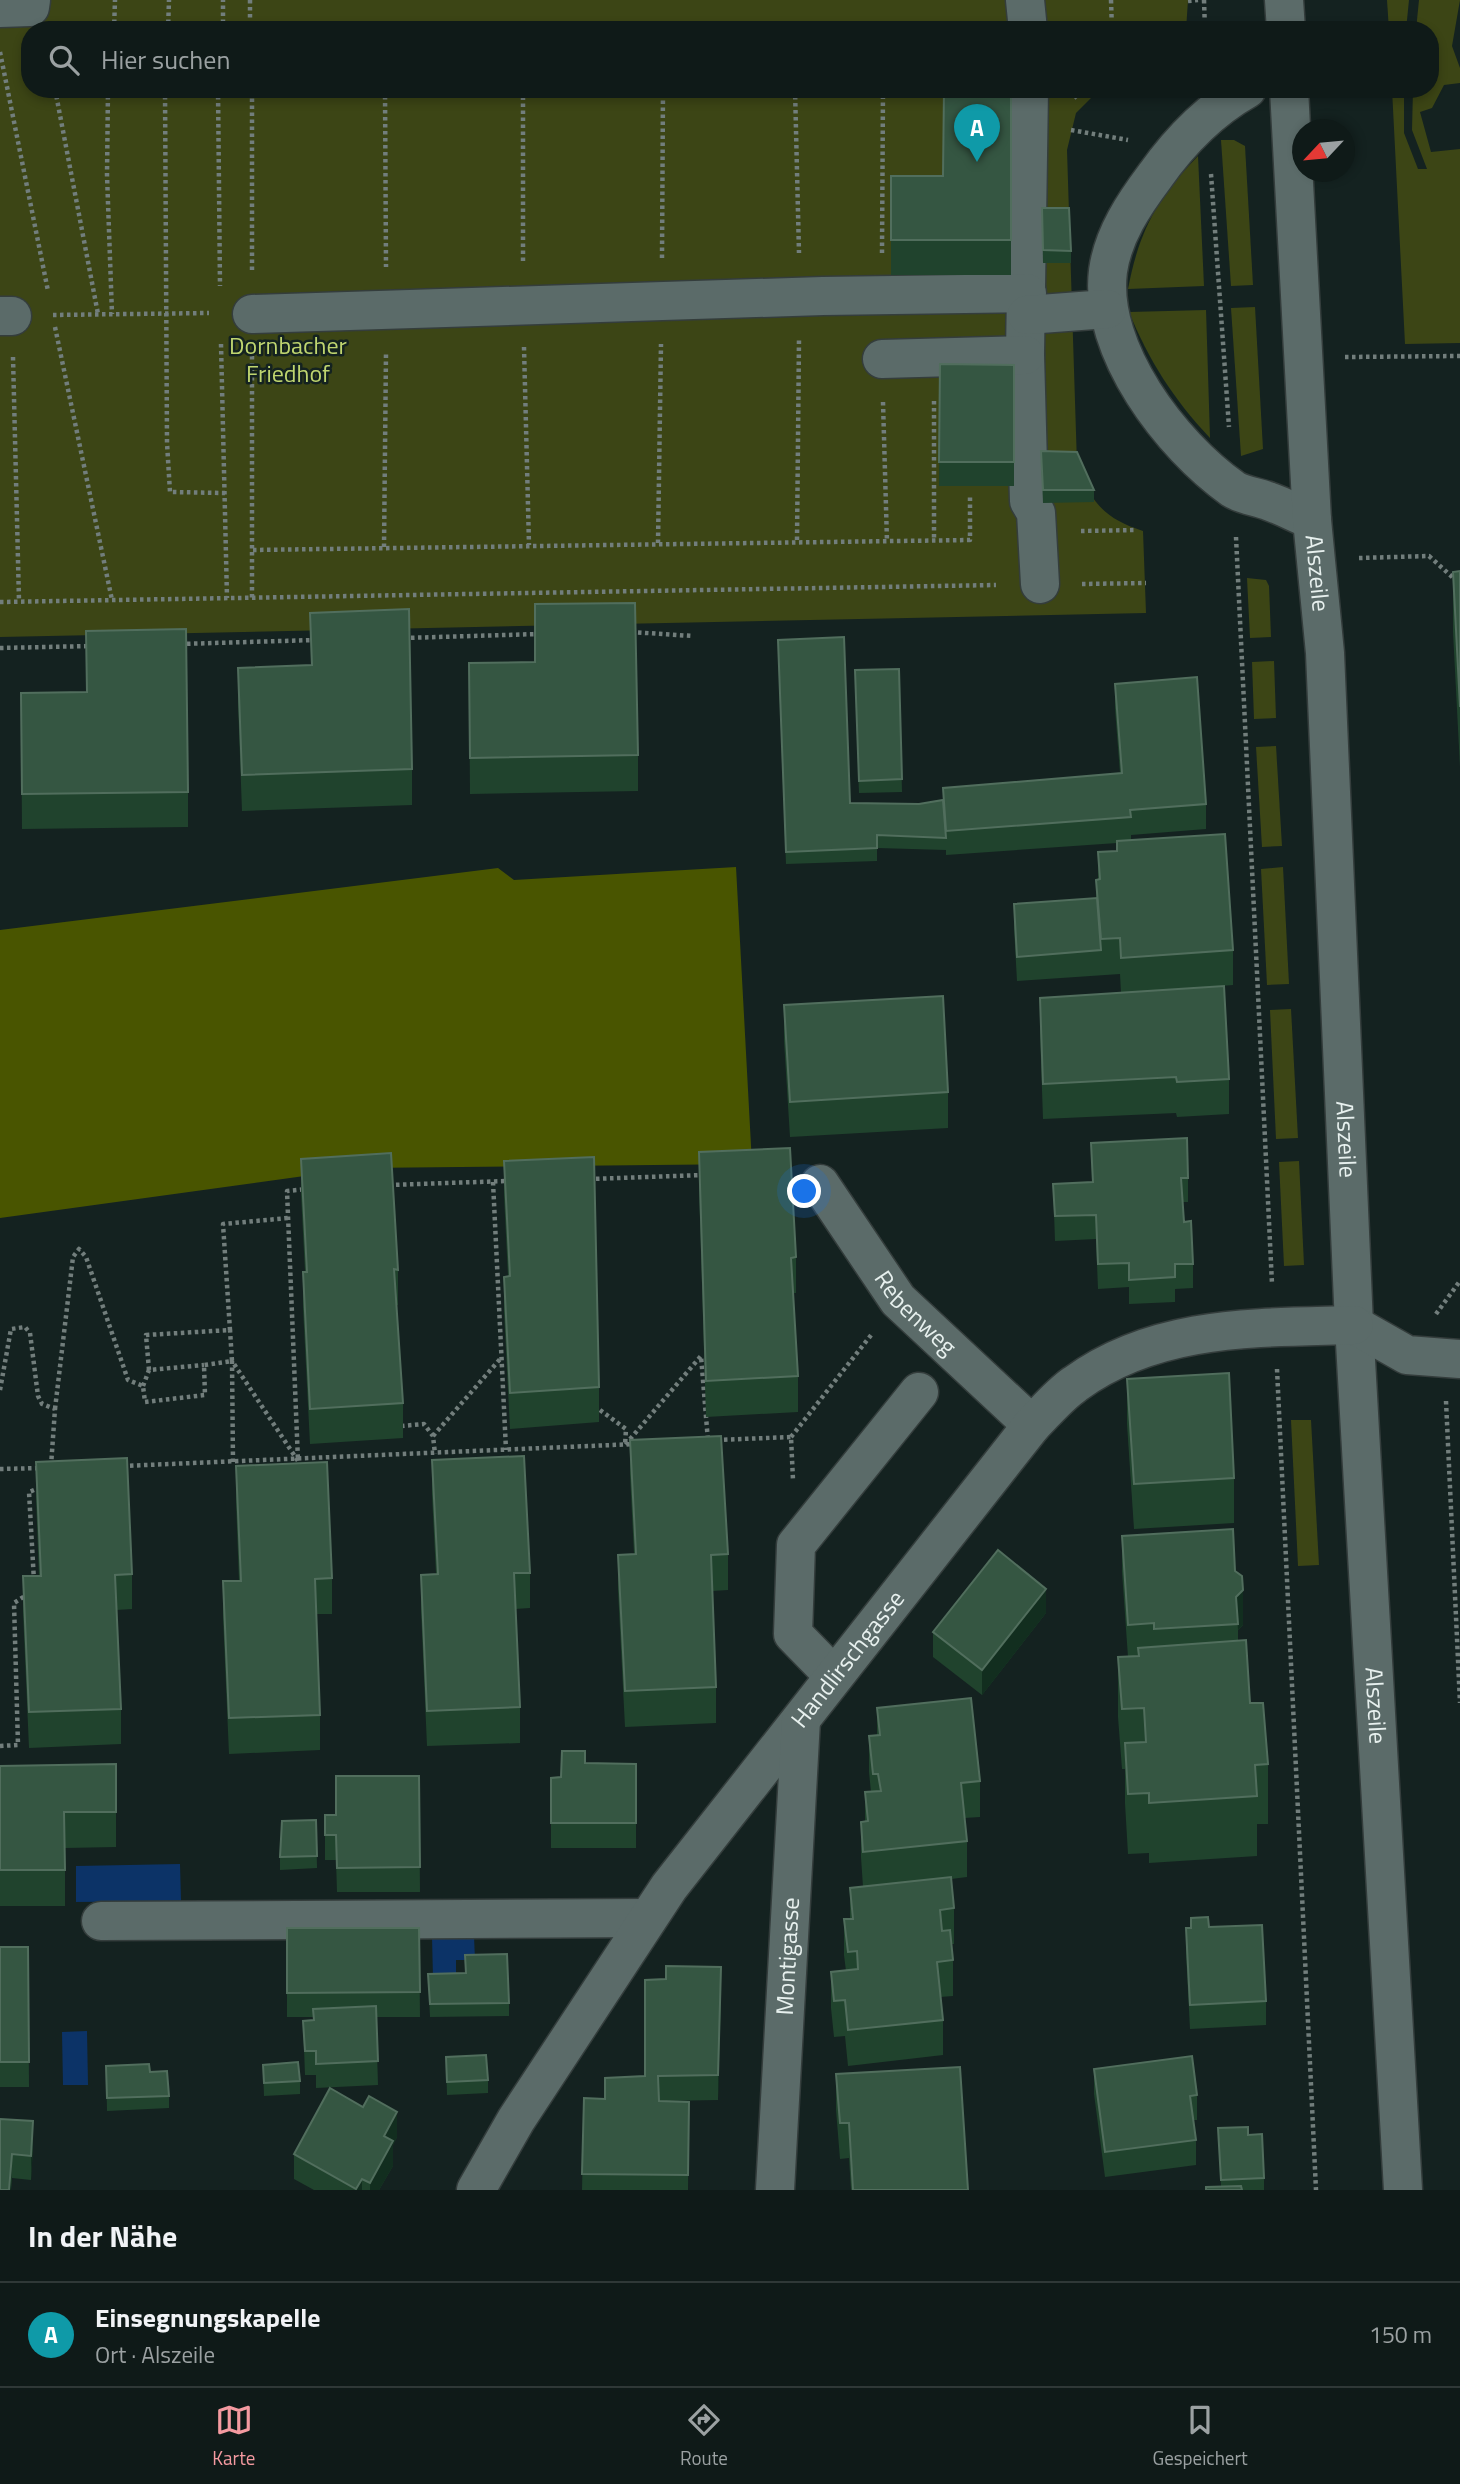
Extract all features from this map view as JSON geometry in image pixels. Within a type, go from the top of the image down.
[{"type":"street","points":[[0,8],[30,7],[31,0]]},
{"type":"street","points":[[1025,0],[1027,21]]},
{"type":"street","points":[[1284,0],[1285,21]]},
{"type":"street","points":[[1029,98],[1025,355],[1030,501],[1036,513],[1040,584]]},
{"type":"street","points":[[1235,98],[1176,147],[1138,199],[1119,232],[1108,270],[1107,309],[1124,359],[1150,402],[1181,443],[1234,490],[1312,520]]},
{"type":"street","name":"Alszeile","points":[[1289,98],[1312,520],[1325,653],[1354,1325],[1403,2190]]},
{"type":"street","points":[[236,313],[882,295],[1107,309]]},
{"type":"street","points":[[882,359],[1025,355]]},
{"type":"street","name":"Rebenweg","points":[[820,1184],[898,1300],[1032,1425]]},
{"type":"street","points":[[1354,1325],[1407,1355],[1460,1359]]},
{"type":"street","name":"Handlirschgasse","points":[[476,2190],[516,2120],[669,1887],[1032,1425],[1073,1385],[1110,1361],[1144,1347],[1199,1333],[1354,1325]]},
{"type":"street","points":[[834,1676],[793,1634],[796,1545],[919,1392]]},
{"type":"street","name":"Montigasse","points":[[775,2190],[801,1720]]},
{"type":"street","points":[[101,1921],[648,1918]]},
{"type":"path","points":[[114,21],[115,0]]},
{"type":"path","points":[[168,21],[169,0]]},
{"type":"path","points":[[223,0],[223,21]]},
{"type":"path","points":[[250,0],[250,21]]},
{"type":"path","points":[[1111,0],[1112,21]]},
{"type":"path","points":[[1188,1],[1198,0]]},
{"type":"path","points":[[1204,0],[1205,21]]},
{"type":"path","points":[[57,98],[98,314]]},
{"type":"path","points":[[108,98],[112,314]]},
{"type":"path","points":[[165,98],[170,492],[225,493]]},
{"type":"path","points":[[251,98],[236,313],[253,550],[252,598]]},
{"type":"path","points":[[882,295],[883,98]]},
{"type":"path","points":[[1208,119],[1218,299],[1234,490],[1316,2190]]},
{"type":"path","points":[[1029,127],[1062,127],[1176,147]]},
{"type":"path","points":[[19,601],[6,316],[236,313]]},
{"type":"path","points":[[1302,358],[1460,356]]},
{"type":"path","points":[[934,357],[934,540]]},
{"type":"path","points":[[882,359],[887,542]]},
{"type":"path","points":[[253,550],[797,540],[970,540],[970,497]]},
{"type":"path","points":[[1038,533],[1137,530]]},
{"type":"path","points":[[1316,559],[1429,556],[1460,584]]},
{"type":"path","points":[[0,602],[1146,583]]},
{"type":"path","points":[[622,632],[693,636]]},
{"type":"path","points":[[403,638],[540,634]]},
{"type":"path","points":[[175,644],[321,640]]},
{"type":"path","points":[[0,648],[96,646]]},
{"type":"path","points":[[578,1180],[714,1175]]},
{"type":"path","points":[[384,1185],[517,1181]]},
{"type":"path","points":[[493,1182],[506,1450]]},
{"type":"path","points":[[298,1461],[287,1191],[317,1189]]},
{"type":"path","points":[[233,1462],[232,1361],[223,1224],[288,1218]]},
{"type":"path","points":[[51,1476],[55,1409],[73,1257],[79,1249],[86,1256],[128,1380],[143,1386]]},
{"type":"path","points":[[796,1545],[791,1437],[898,1300]]},
{"type":"path","points":[[0,1390],[11,1329],[25,1327],[30,1333],[38,1396],[41,1404],[55,1409]]},
{"type":"path","points":[[204,1365],[205,1395],[145,1402],[143,1386],[149,1370],[146,1335],[230,1329]]},
{"type":"path","points":[[625,1445],[701,1356],[706,1441],[791,1437]]},
{"type":"path","points":[[433,1436],[502,1357]]},
{"type":"path","points":[[232,1361],[298,1461]]},
{"type":"path","points":[[149,1370],[232,1361]]},
{"type":"path","points":[[1446,1400],[1460,1703]]},
{"type":"path","points":[[600,1410],[626,1429],[625,1445]]},
{"type":"path","points":[[401,1426],[424,1424],[433,1436],[435,1454]]},
{"type":"path","points":[[121,1466],[298,1461],[639,1444]]},
{"type":"path","points":[[0,1469],[65,1468]]},
{"type":"path","points":[[0,1746],[18,1745],[14,1603],[34,1590],[29,1492],[51,1484]]},
{"type":"green space","name":"Dornbacher Friedhof","points":[[0,0],[1188,0],[1187,21],[21,21],[21,98],[1091,98],[1076,113],[1067,150],[1077,464],[1100,507],[1118,520],[1143,531],[1146,613],[0,637]]},
{"type":"green space","points":[[1387,0],[1409,0],[1407,21],[1388,21]]},
{"type":"green space","points":[[1419,0],[1460,0],[1452,46],[1460,68],[1460,83],[1444,85],[1439,95],[1439,21],[1417,21]]},
{"type":"green space","points":[[1392,98],[1404,98],[1404,133],[1418,169],[1427,169],[1412,130],[1413,98],[1437,98],[1432,108],[1420,112],[1431,152],[1460,149],[1460,343],[1405,344]]},
{"type":"green space","points":[[1221,140],[1234,140],[1245,146],[1253,285],[1231,286]]},
{"type":"green space","points":[[1198,156],[1204,286],[1128,289],[1132,268],[1152,216],[1171,186]]},
{"type":"green space","points":[[1255,307],[1263,449],[1241,456],[1231,308]]},
{"type":"green space","points":[[1206,310],[1210,438],[1164,379],[1129,312]]},
{"type":"green space","points":[[1247,578],[1266,580],[1269,586],[1271,637],[1250,638]]},
{"type":"green space","points":[[1274,661],[1276,718],[1254,719],[1252,662]]},
{"type":"green space","points":[[1276,746],[1282,846],[1262,847],[1256,747]]},
{"type":"green space","points":[[736,867],[752,1164],[362,1168],[0,1218],[0,930],[498,868],[514,880]]},
{"type":"green space","points":[[1283,867],[1289,984],[1267,985],[1261,869]]},
{"type":"green space","points":[[1291,1009],[1298,1138],[1276,1139],[1270,1010]]},
{"type":"green space","points":[[1299,1161],[1304,1265],[1284,1266],[1279,1162]]},
{"type":"green space","points":[[1291,1420],[1311,1420],[1319,1565],[1298,1566]]},
{"type":"water","points":[[180,1864],[181,1901],[76,1902],[76,1866]]},
{"type":"water","points":[[474,1936],[475,1960],[456,1960],[456,1978],[433,1978],[432,1937]]},
{"type":"water","points":[[87,2031],[88,2085],[63,2085],[62,2032]]},
{"type":"building","points":[[944,98],[1011,98],[1011,240],[891,240],[891,176],[943,176]]},
{"type":"building","points":[[1042,208],[1069,208],[1071,251],[1043,250]]},
{"type":"building","points":[[940,364],[1014,365],[1014,462],[939,462]]},
{"type":"building","points":[[1041,451],[1077,452],[1094,490],[1043,490]]},
{"type":"building","points":[[1460,571],[1460,707],[1453,572]]},
{"type":"building","points":[[635,603],[638,755],[470,758],[469,663],[535,662],[535,604]]},
{"type":"building","points":[[409,609],[412,769],[242,775],[238,668],[312,665],[310,613]]},
{"type":"building","points":[[186,629],[188,792],[22,794],[21,693],[87,692],[86,631]]},
{"type":"building","points":[[844,637],[850,803],[919,804],[943,800],[946,838],[877,835],[877,848],[786,852],[778,640]]},
{"type":"building","points":[[899,669],[902,779],[859,781],[855,670]]},
{"type":"building","points":[[1197,677],[1206,804],[1130,810],[1131,817],[946,831],[943,788],[1122,773],[1115,684]]},
{"type":"building","points":[[1225,834],[1233,950],[1121,958],[1120,938],[1101,939],[1096,880],[1100,879],[1098,852],[1117,851],[1117,841]]},
{"type":"building","points":[[1097,898],[1101,950],[1017,957],[1014,904]]},
{"type":"building","points":[[1224,986],[1229,1079],[1177,1082],[1176,1077],[1043,1084],[1040,998]]},
{"type":"building","points":[[943,996],[948,1092],[790,1102],[784,1005]]},
{"type":"building","points":[[1187,1138],[1188,1178],[1181,1178],[1184,1222],[1191,1221],[1193,1264],[1175,1264],[1175,1277],[1129,1280],[1129,1263],[1098,1264],[1096,1215],[1055,1216],[1053,1184],[1093,1182],[1091,1143]]},
{"type":"building","points":[[790,1148],[796,1257],[791,1258],[798,1376],[706,1381],[699,1152]]},
{"type":"building","points":[[391,1153],[398,1270],[394,1269],[403,1403],[310,1409],[301,1159]]},
{"type":"building","points":[[594,1157],[599,1387],[510,1393],[504,1277],[510,1276],[504,1161]]},
{"type":"building","points":[[1229,1373],[1234,1478],[1134,1484],[1127,1379]]},
{"type":"building","points":[[721,1436],[728,1554],[711,1555],[716,1687],[625,1691],[618,1555],[636,1554],[630,1440]]},
{"type":"building","points":[[524,1456],[530,1573],[514,1573],[520,1707],[427,1711],[421,1575],[438,1574],[432,1460]]},
{"type":"building","points":[[127,1458],[132,1574],[115,1575],[121,1709],[29,1712],[23,1576],[41,1576],[36,1462]]},
{"type":"building","points":[[327,1462],[332,1578],[315,1579],[320,1715],[229,1718],[223,1581],[241,1581],[236,1466]]},
{"type":"building","points":[[1233,1529],[1235,1571],[1242,1576],[1243,1590],[1236,1597],[1238,1624],[1154,1629],[1154,1623],[1128,1625],[1122,1536]]},
{"type":"building","points":[[998,1550],[1046,1589],[982,1670],[933,1632]]},
{"type":"building","points":[[1246,1640],[1250,1703],[1263,1703],[1268,1764],[1255,1765],[1257,1796],[1149,1803],[1149,1793],[1128,1794],[1125,1743],[1146,1742],[1144,1708],[1122,1709],[1118,1657],[1139,1656],[1138,1648]]},
{"type":"building","points":[[971,1698],[980,1781],[961,1783],[967,1841],[863,1852],[861,1822],[868,1821],[865,1792],[881,1791],[878,1774],[873,1774],[869,1736],[880,1735],[877,1708]]},
{"type":"building","points":[[562,1751],[585,1751],[585,1763],[636,1764],[636,1823],[551,1823],[551,1778],[561,1777]]},
{"type":"building","points":[[116,1764],[116,1812],[64,1812],[65,1870],[0,1870],[0,1766]]},
{"type":"building","points":[[336,1776],[419,1776],[420,1867],[337,1868],[336,1835],[325,1835],[325,1815],[336,1815]]},
{"type":"building","points":[[316,1820],[317,1856],[280,1857],[282,1821]]},
{"type":"building","points":[[951,1877],[954,1908],[940,1910],[942,1931],[950,1930],[953,1960],[937,1962],[943,2020],[848,2030],[845,2000],[834,2001],[831,1972],[858,1969],[857,1951],[848,1952],[844,1919],[853,1919],[850,1888]]},
{"type":"building","points":[[1208,1917],[1209,1927],[1262,1925],[1266,2001],[1190,2005],[1186,1928],[1191,1928],[1191,1918]]},
{"type":"building","points":[[287,1928],[419,1928],[420,1992],[287,1993]]},
{"type":"building","points":[[0,1947],[28,1947],[29,2062],[0,2062]]},
{"type":"building","points":[[507,1954],[509,2003],[430,2004],[428,1974],[466,1973],[465,1955]]},
{"type":"building","points":[[666,1966],[721,1967],[718,2075],[658,2076],[659,2101],[689,2102],[688,2175],[582,2174],[584,2098],[605,2099],[605,2078],[645,2076],[645,1980],[666,1979]]},
{"type":"building","points":[[376,2006],[378,2061],[316,2064],[316,2051],[305,2051],[303,2021],[314,2020],[313,2009]]},
{"type":"building","points":[[486,2055],[488,2080],[447,2082],[446,2057]]},
{"type":"building","points":[[1192,2056],[1197,2095],[1190,2096],[1196,2140],[1105,2152],[1094,2069]]},
{"type":"building","points":[[298,2062],[300,2081],[264,2083],[263,2065]]},
{"type":"building","points":[[149,2064],[150,2072],[167,2071],[169,2096],[107,2098],[106,2066]]},
{"type":"building","points":[[960,2067],[968,2190],[853,2190],[849,2123],[840,2123],[836,2074]]},
{"type":"building","points":[[330,2088],[363,2107],[369,2096],[397,2112],[384,2136],[393,2141],[370,2183],[362,2179],[356,2189],[294,2154]]},
{"type":"building","points":[[0,2119],[33,2121],[31,2156],[12,2154],[9,2190],[0,2190]]},
{"type":"building","points":[[1248,2127],[1248,2135],[1262,2134],[1264,2178],[1221,2180],[1218,2128]]},
{"type":"building","points":[[1241,2186],[1242,2190],[1206,2190],[1206,2187]]},
{"type":"place","name":"Einsegnungskapelle","points":[[977,162]]}]
